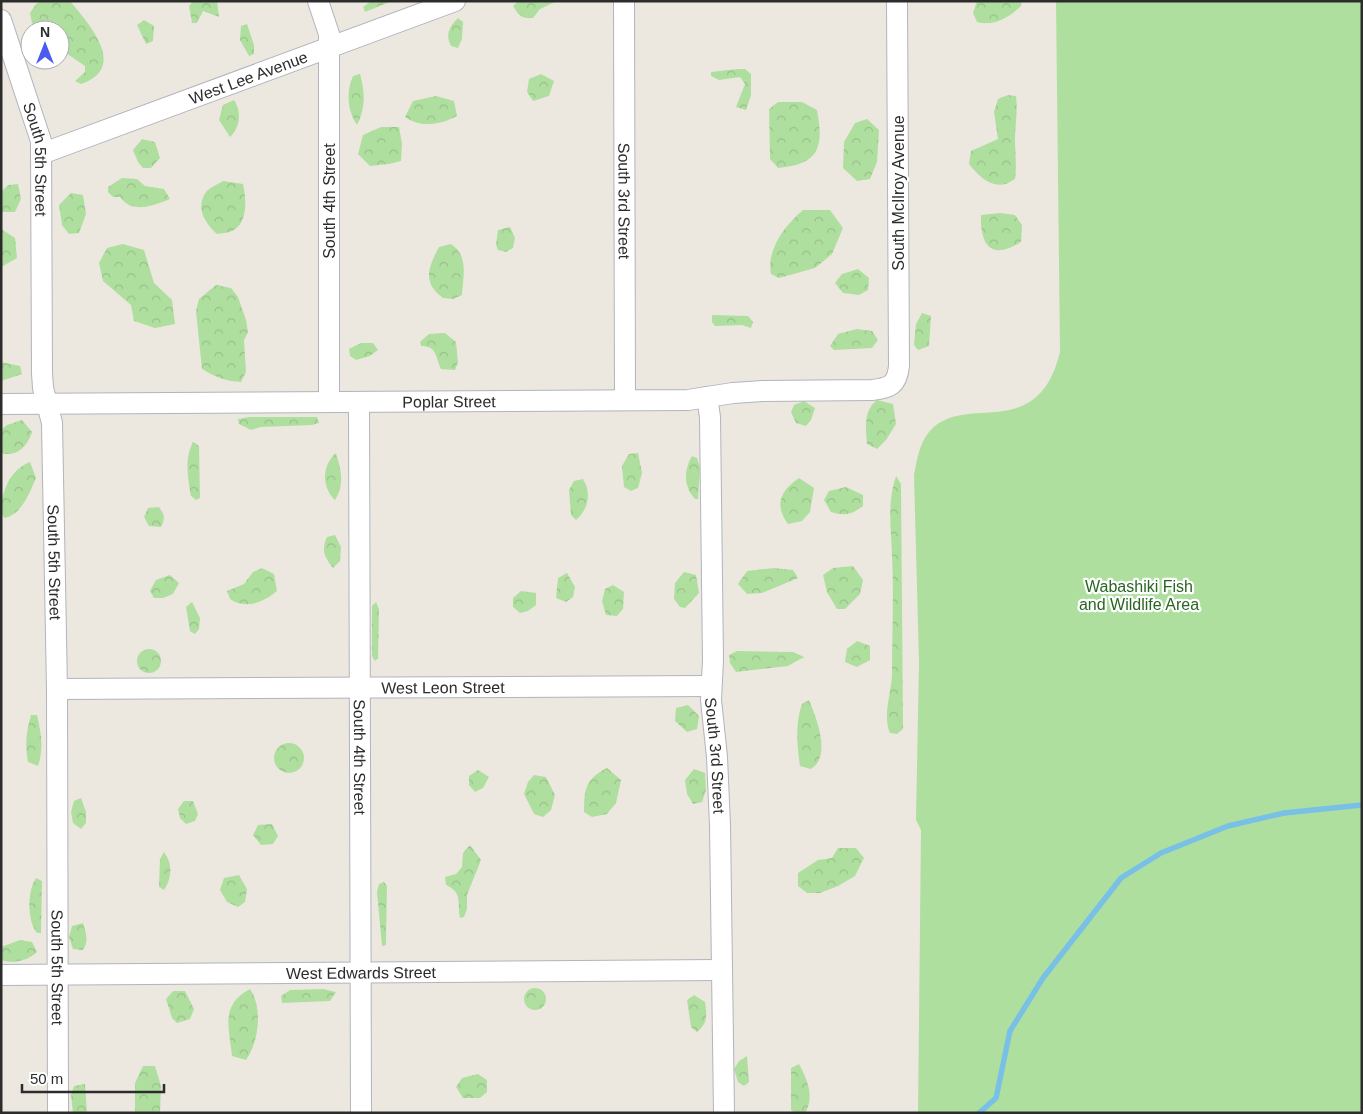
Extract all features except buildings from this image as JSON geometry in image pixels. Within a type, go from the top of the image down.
[{"type":"street","name":"South 4th Street","points":[[318,1],[327,24],[329,47],[329,402]]},
{"type":"street","name":"West Lee Avenue","points":[[41,154],[455,1]]},
{"type":"street","name":"South 3rd Street","points":[[624,1],[624,400]]},
{"type":"street","name":"South McIlroy Avenue","points":[[894,384],[899,366],[897,1]]},
{"type":"street","name":"South 5th Street","points":[[1,20],[39,132],[41,154],[42,373],[43,388],[52,423],[57,689],[56,974],[58,1113]]},
{"type":"street","name":"Poplar Street","points":[[1,404],[688,400],[763,391],[872,390],[889,388],[894,384]]},
{"type":"street","name":"South 3rd Street","points":[[707,397],[710,417],[713,660],[711,686],[720,825],[720,970],[724,1113]]},
{"type":"street","name":"South 4th Street","points":[[359,402],[361,1113]]},
{"type":"street","name":"West Leon Street","points":[[57,689],[711,686]]},
{"type":"street","name":"West Edwards Street","points":[[1,975],[720,970]]},
{"type":"green space","points":[[42,1],[70,1],[86,21],[101,45],[104,57],[102,68],[95,77],[81,84],[75,81],[85,72],[85,66],[70,56],[70,20],[31,20],[30,13],[36,4]]},
{"type":"green space","points":[[193,1],[217,1],[219,17],[203,11],[197,23],[192,23],[189,6]]},
{"type":"green space","points":[[371,1],[392,1],[365,12],[363,7]]},
{"type":"green space","points":[[518,1],[557,1],[540,9],[533,18],[526,18],[521,16],[513,6]]},
{"type":"green space","points":[[977,1],[1022,1],[1021,6],[1001,20],[983,23],[977,22],[973,13]]},
{"type":"green space","name":"Wabashiki Fish and Wildlife Area","points":[[1056,1],[1362,1],[1362,1113],[918,1113],[921,830],[916,820],[919,662],[914,475],[917,458],[929,432],[944,420],[961,415],[999,412],[1018,408],[1035,398],[1049,381],[1060,352]]},
{"type":"green space","points":[[458,18],[463,22],[462,39],[458,48],[451,46],[448,34],[452,24]]},
{"type":"green space","points":[[144,20],[154,26],[153,41],[146,44],[137,25]]},
{"type":"green space","points":[[247,24],[254,45],[254,54],[249,56],[240,40],[241,26]]},
{"type":"green space","points":[[745,69],[751,74],[751,95],[746,110],[736,107],[745,84],[740,77],[719,80],[711,76],[711,72]]},
{"type":"green space","points":[[360,74],[364,100],[357,125],[349,107],[349,88],[353,76]]},
{"type":"green space","points":[[541,74],[554,81],[549,96],[533,101],[527,92],[529,79]]},
{"type":"green space","points":[[1008,95],[1016,96],[1017,102],[1015,179],[1001,185],[984,179],[969,164],[971,151],[998,139],[994,112],[998,99]]},
{"type":"green space","points":[[436,96],[454,101],[457,116],[444,122],[431,124],[417,123],[405,117],[413,101]]},
{"type":"green space","points":[[234,100],[237,105],[239,120],[236,129],[230,137],[219,120],[223,105]]},
{"type":"green space","points":[[778,102],[802,102],[817,110],[820,135],[816,152],[810,158],[802,163],[778,168],[770,159],[769,109]]},
{"type":"green space","points":[[867,119],[879,130],[877,162],[870,179],[857,181],[843,168],[844,142],[855,123]]},
{"type":"green space","points":[[381,127],[399,127],[402,144],[401,161],[370,166],[358,154],[363,135]]},
{"type":"green space","points":[[142,139],[155,142],[160,158],[151,168],[143,168],[133,150]]},
{"type":"green space","points":[[122,178],[137,179],[145,186],[164,189],[170,199],[150,206],[137,207],[130,205],[120,197],[113,197],[108,192],[108,187]]},
{"type":"green space","points":[[223,181],[243,184],[245,210],[244,216],[237,227],[230,232],[217,234],[205,220],[201,204],[206,192]]},
{"type":"green space","points":[[18,184],[21,199],[15,212],[1,212],[1,192],[8,185]]},
{"type":"green space","points":[[71,193],[83,195],[86,214],[79,233],[69,234],[62,225],[59,205]]},
{"type":"green space","points":[[803,210],[830,210],[843,228],[832,254],[815,268],[779,278],[771,274],[771,256],[774,247],[790,223]]},
{"type":"green space","points":[[1000,213],[1015,215],[1022,225],[1021,242],[1011,248],[995,250],[985,242],[981,226],[981,215]]},
{"type":"green space","points":[[510,227],[515,238],[513,248],[506,252],[498,250],[496,245],[498,230]]},
{"type":"green space","points":[[1,229],[15,238],[17,258],[1,267]]},
{"type":"green space","points":[[123,244],[144,250],[154,283],[172,300],[175,324],[155,328],[134,321],[131,305],[103,281],[99,263],[107,248]]},
{"type":"green space","points":[[451,244],[460,254],[464,267],[462,295],[453,299],[443,298],[436,292],[432,286],[429,274],[439,247]]},
{"type":"green space","points":[[858,269],[869,278],[868,290],[859,295],[843,293],[835,283],[842,274]]},
{"type":"green space","points":[[216,285],[231,288],[238,297],[246,320],[248,332],[244,340],[246,372],[241,382],[220,378],[202,369],[196,311],[199,299]]},
{"type":"green space","points":[[922,313],[931,316],[929,346],[918,350],[914,345],[916,324]]},
{"type":"green space","points":[[712,315],[748,316],[753,322],[751,328],[742,325],[715,326],[712,322]]},
{"type":"green space","points":[[857,329],[872,331],[878,340],[872,348],[834,350],[830,346],[838,334]]},
{"type":"green space","points":[[445,333],[456,342],[458,362],[455,370],[441,369],[433,350],[426,346],[421,346],[420,342],[429,334]]},
{"type":"green space","points":[[361,343],[373,343],[378,350],[370,356],[356,360],[350,356],[349,349]]},
{"type":"green space","points":[[1,362],[20,366],[22,374],[1,381]]},
{"type":"green space","points":[[877,400],[893,404],[896,424],[886,440],[877,449],[867,444],[866,426],[869,409]]},
{"type":"green space","points":[[804,401],[815,408],[811,420],[806,426],[796,423],[791,412],[794,405]]},
{"type":"green space","points":[[249,417],[317,417],[319,423],[312,425],[261,427],[251,430],[239,424],[238,419]]},
{"type":"green space","points":[[22,420],[32,432],[25,446],[12,454],[1,453],[1,430],[7,425]]},
{"type":"green space","points":[[193,442],[199,446],[200,498],[196,500],[191,496],[188,469],[188,455]]},
{"type":"green space","points":[[336,453],[341,471],[341,483],[335,500],[327,489],[325,476],[328,464]]},
{"type":"green space","points":[[638,453],[642,473],[638,488],[631,491],[624,487],[622,466],[629,454]]},
{"type":"green space","points":[[692,456],[697,458],[700,468],[698,499],[695,499],[688,489],[686,478],[687,467]]},
{"type":"green space","points":[[30,462],[36,478],[31,490],[21,507],[11,516],[5,518],[1,514],[1,506],[8,483],[17,471]]},
{"type":"green space","points":[[896,476],[901,484],[903,729],[897,734],[890,733],[887,719],[892,680],[893,584],[890,525],[891,496]]},
{"type":"green space","points":[[799,478],[814,488],[810,512],[802,521],[788,524],[781,511],[781,499],[787,488]]},
{"type":"green space","points":[[583,479],[588,495],[587,501],[586,506],[576,520],[571,515],[569,490],[574,481]]},
{"type":"green space","points":[[846,487],[863,495],[863,506],[848,514],[831,512],[824,500],[829,491]]},
{"type":"green space","points":[[159,507],[164,516],[161,527],[149,526],[144,517],[148,508]]},
{"type":"green space","points":[[335,535],[341,547],[340,561],[333,568],[327,560],[324,550],[327,537]]},
{"type":"green space","points":[[853,566],[863,580],[860,594],[845,609],[837,609],[827,592],[823,575],[833,568]]},
{"type":"green space","points":[[262,568],[274,574],[277,591],[255,603],[242,604],[230,599],[227,591],[244,584],[253,572]]},
{"type":"green space","points":[[774,568],[793,570],[798,578],[762,593],[747,594],[738,584],[747,571]]},
{"type":"green space","points":[[684,572],[696,575],[699,593],[685,608],[680,607],[674,599],[675,583]]},
{"type":"green space","points":[[567,573],[575,587],[573,597],[566,602],[556,598],[558,578]]},
{"type":"green space","points":[[170,575],[179,583],[173,594],[163,598],[154,598],[150,591],[156,580]]},
{"type":"green space","points":[[613,585],[624,592],[623,609],[617,616],[606,615],[602,601],[605,589]]},
{"type":"green space","points":[[521,591],[536,593],[536,605],[528,611],[520,613],[513,607],[513,598]]},
{"type":"green space","points":[[192,602],[200,618],[199,629],[195,634],[190,631],[186,607]]},
{"type":"green space","points":[[376,602],[379,609],[378,658],[375,661],[372,656],[372,606]]},
{"type":"green space","points":[[857,641],[870,646],[870,660],[857,667],[845,662],[847,649]]},
{"type":"green space","points":[[149,649],[157,653],[161,661],[157,669],[149,673],[141,669],[137,661],[141,653]]},
{"type":"green space","points":[[737,651],[793,652],[804,657],[788,666],[736,672],[730,663],[729,655]]},
{"type":"green space","points":[[809,700],[818,726],[821,746],[821,755],[811,769],[800,766],[797,743],[800,711],[802,704]]},
{"type":"green space","points":[[688,705],[699,716],[697,729],[687,732],[675,721],[676,708]]},
{"type":"green space","points":[[31,715],[37,715],[41,734],[41,753],[38,766],[28,762],[27,756],[28,727]]},
{"type":"green space","points":[[289,743],[300,747],[304,758],[300,769],[289,773],[278,769],[274,758],[278,747]]},
{"type":"green space","points":[[607,768],[621,780],[616,803],[607,814],[592,817],[584,812],[585,791],[594,776]]},
{"type":"green space","points":[[694,769],[705,773],[706,790],[702,802],[693,804],[687,794],[685,780]]},
{"type":"green space","points":[[478,770],[489,777],[483,788],[475,792],[469,785],[469,776]]},
{"type":"green space","points":[[534,775],[546,777],[555,795],[551,810],[543,817],[534,814],[524,794],[528,782]]},
{"type":"green space","points":[[81,798],[86,812],[86,823],[81,829],[73,823],[71,812],[74,801]]},
{"type":"green space","points":[[184,801],[193,801],[198,814],[195,821],[186,824],[180,818],[178,809]]},
{"type":"green space","points":[[272,824],[278,836],[273,844],[261,845],[253,835],[258,825]]},
{"type":"green space","points":[[470,845],[481,860],[467,895],[467,909],[464,917],[460,918],[457,895],[455,891],[446,885],[445,877],[456,874],[462,867],[463,853]]},
{"type":"green space","points":[[838,848],[856,848],[864,858],[855,876],[838,886],[820,893],[807,893],[798,886],[798,873],[818,860],[832,858]]},
{"type":"green space","points":[[164,852],[169,861],[170,876],[164,890],[159,887],[160,859]]},
{"type":"green space","points":[[239,875],[247,889],[245,902],[238,907],[227,902],[220,890],[224,878]]},
{"type":"green space","points":[[36,878],[42,881],[41,933],[37,933],[34,928],[29,906],[31,890]]},
{"type":"green space","points":[[384,882],[387,886],[386,945],[382,946],[377,892],[379,884]]},
{"type":"green space","points":[[83,923],[86,937],[85,947],[83,950],[73,949],[69,937],[72,926]]},
{"type":"green space","points":[[20,940],[32,942],[37,952],[29,958],[20,961],[1,960],[1,947]]},
{"type":"green space","points":[[535,988],[543,991],[546,999],[543,1007],[535,1010],[527,1007],[524,999],[527,991]]},
{"type":"green space","points":[[250,989],[257,1005],[258,1024],[254,1044],[246,1060],[232,1056],[228,1026],[230,1010],[234,1002],[240,995]]},
{"type":"green space","points":[[323,989],[336,992],[330,1001],[282,1003],[281,996],[290,990]]},
{"type":"green space","points":[[173,991],[185,991],[194,1009],[190,1019],[177,1023],[172,1018],[166,999]]},
{"type":"green space","points":[[694,995],[705,1002],[706,1011],[705,1022],[697,1032],[691,1027],[687,1000]]},
{"type":"green space","points":[[747,1056],[749,1082],[744,1086],[738,1082],[734,1069],[739,1061]]},
{"type":"green space","points":[[799,1064],[805,1076],[810,1094],[805,1113],[795,1113],[791,1110],[791,1068]]},
{"type":"green space","points":[[143,1066],[155,1066],[161,1086],[160,1113],[135,1113],[135,1083]]},
{"type":"green space","points":[[478,1074],[487,1080],[487,1092],[480,1098],[463,1098],[456,1087],[462,1078]]},
{"type":"green space","points":[[85,1084],[87,1113],[73,1113],[71,1095],[74,1086]]},
{"type":"waterway","points":[[979,1113],[996,1098],[1010,1031],[1043,978],[1121,878],[1161,853],[1228,826],[1284,813],[1362,805]]}]
